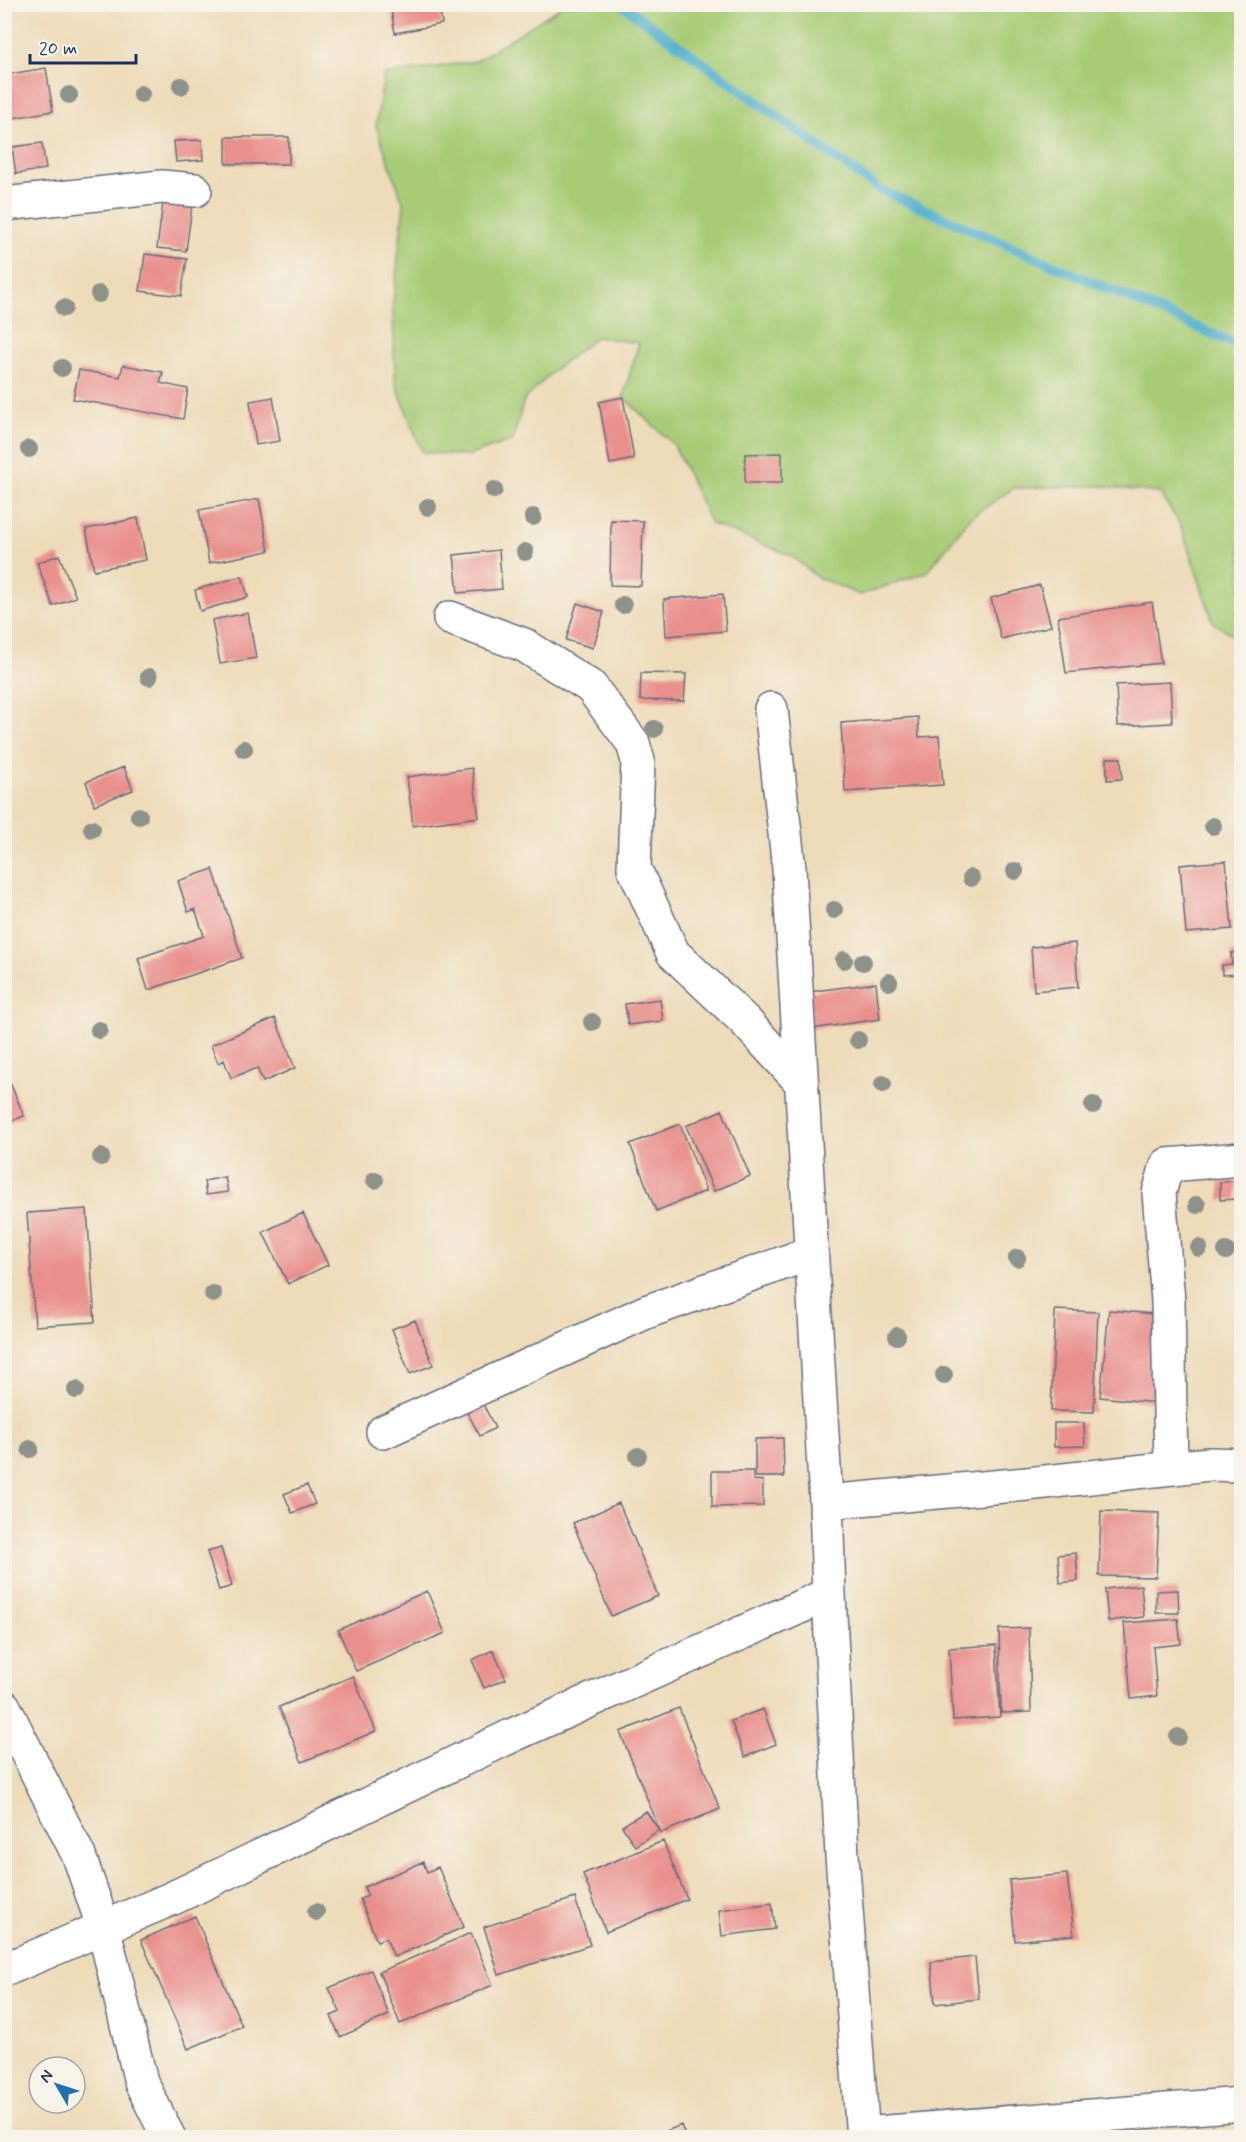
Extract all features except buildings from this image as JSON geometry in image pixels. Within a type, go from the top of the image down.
[{"type":"street","points":[[4,204],[162,187],[195,190]]},
{"type":"street","points":[[450,618],[524,645],[591,687],[633,743],[638,761],[634,868],[673,953],[744,1020],[801,1082]]},
{"type":"street","points":[[771,709],[789,869],[826,1502],[844,1877],[863,2136],[1242,2104]]},
{"type":"street","points":[[1171,1468],[1168,1301],[1159,1193],[1167,1165],[1242,1159]]},
{"type":"street","points":[[383,1432],[646,1312],[811,1253]]},
{"type":"street","points":[[826,1502],[1026,1484],[1209,1464],[1242,1465]]},
{"type":"street","points":[[4,1970],[173,1898],[513,1735],[829,1594]]},
{"type":"street","points":[[4,1707],[79,1856],[103,1926],[141,2082],[169,2138]]},
{"type":"green space","points":[[559,5],[1241,5],[1241,641],[1213,622],[1181,526],[1160,493],[1101,486],[1014,488],[970,518],[927,572],[860,595],[817,577],[790,555],[711,524],[674,445],[623,397],[639,343],[596,337],[553,371],[524,400],[513,440],[467,456],[422,452],[395,381],[393,303],[404,205],[376,126],[384,75],[476,61],[558,9]]},
{"type":"waterway","points":[[621,4],[880,190],[1242,347]]}]
